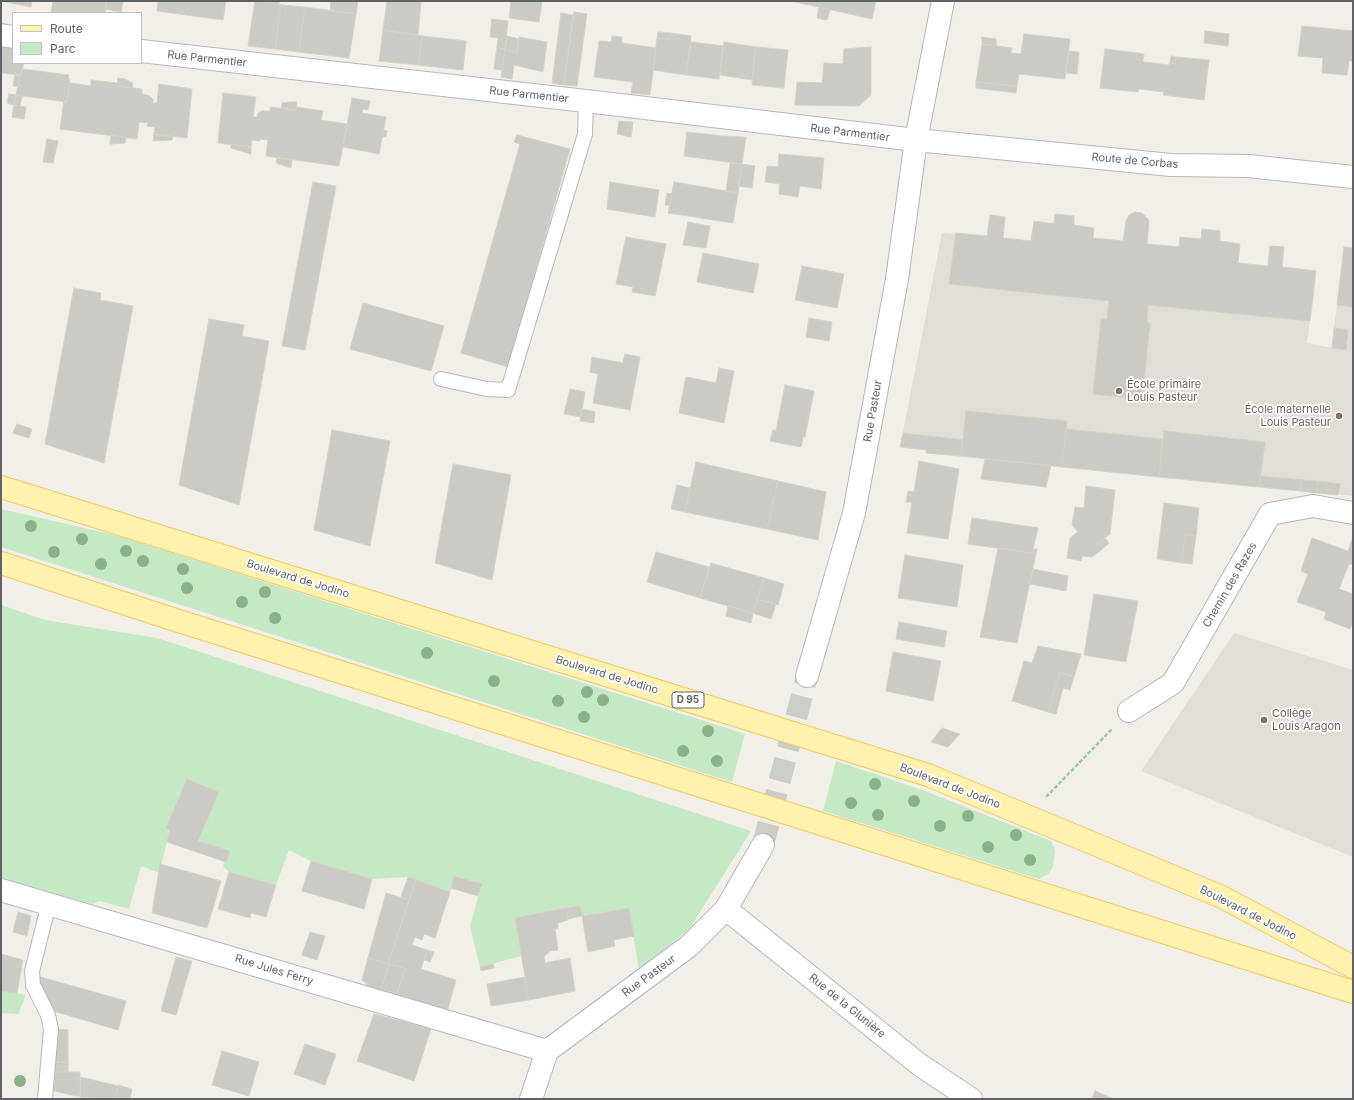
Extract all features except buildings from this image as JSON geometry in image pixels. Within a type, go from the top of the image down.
[{"type":"main road","name":"Boulevard de Jodino","points":[[1,487],[928,775],[1222,897],[1353,967]]},
{"type":"main road","points":[[1,562],[163,616],[1353,992]]},
{"type":"street","name":"Rue Pasteur","points":[[807,676],[854,513],[897,279],[916,140],[943,1]]},
{"type":"street","points":[[1,36],[12,37]]},
{"type":"street","name":"Rue Parmentier","points":[[142,51],[916,140]]},
{"type":"street","name":"Route de Corbas","points":[[916,140],[1171,165],[1248,166],[1353,177]]},
{"type":"street","name":"Chemin des Razes","points":[[1129,711],[1173,683],[1270,514],[1313,506],[1353,514]]},
{"type":"street","name":"Rue Pasteur","points":[[547,1051],[689,946],[726,909],[762,845]]},
{"type":"street","name":"Rue Jules Ferry","points":[[1,890],[547,1051]]},
{"type":"street","name":"Rue de la Glunière","points":[[726,909],[920,1065],[971,1099]]},
{"type":"street","points":[[531,1099],[547,1051]]},
{"type":"lane","points":[[441,379],[487,389],[508,390],[585,134],[586,101]]},
{"type":"lane","points":[[45,1099],[51,1029],[48,1015],[33,985],[32,971],[49,903]]},
{"type":"path","points":[[1028,816],[1129,711]]},
{"type":"shaded area","name":"École primaire Louis Pasteur","points":[[1135,212],[1142,213],[1149,220],[1147,244],[1179,247],[1201,239],[1202,229],[1220,231],[1220,241],[1240,244],[1238,263],[1267,266],[1270,246],[1284,247],[1282,267],[1316,271],[1307,343],[1346,350],[1348,330],[1334,328],[1344,247],[1353,248],[1353,496],[926,453],[926,450],[900,447],[942,233],[987,236],[990,215],[1005,217],[1003,238],[1031,241],[1034,221],[1054,224],[1055,214],[1074,216],[1074,225],[1094,228],[1093,238],[1123,241],[1126,221],[1129,215]]},
{"type":"shaded area","name":"Collège Louis Aragon","points":[[1234,633],[1353,670],[1353,857],[1141,771]]},
{"type":"green space","points":[[1,509],[119,536],[745,734],[732,782],[1,547]]},
{"type":"green space","points":[[1,605],[45,620],[157,638],[751,831],[690,928],[639,970],[629,908],[582,916],[580,906],[515,918],[521,956],[480,967],[470,926],[482,884],[455,876],[450,892],[408,877],[372,879],[311,861],[289,850],[276,885],[229,872],[223,866],[229,851],[198,841],[219,792],[188,779],[166,828],[170,830],[159,873],[141,866],[129,909],[100,901],[92,904],[1,878]]},
{"type":"green space","points":[[836,761],[925,791],[1051,841],[1055,850],[1053,867],[1048,874],[1039,879],[823,811]]},
{"type":"green space","points":[[1,991],[26,995],[18,1014],[1,1013]]},
{"type":"tunnel","points":[[763,845],[807,676]]},
{"type":"place","name":"École primaire Louis Pasteur","points":[[1119,391]]},
{"type":"place","name":"École maternelle Louis Pasteur","points":[[1339,416]]},
{"type":"place","name":"Collège Louis Aragon","points":[[1264,720]]}]
